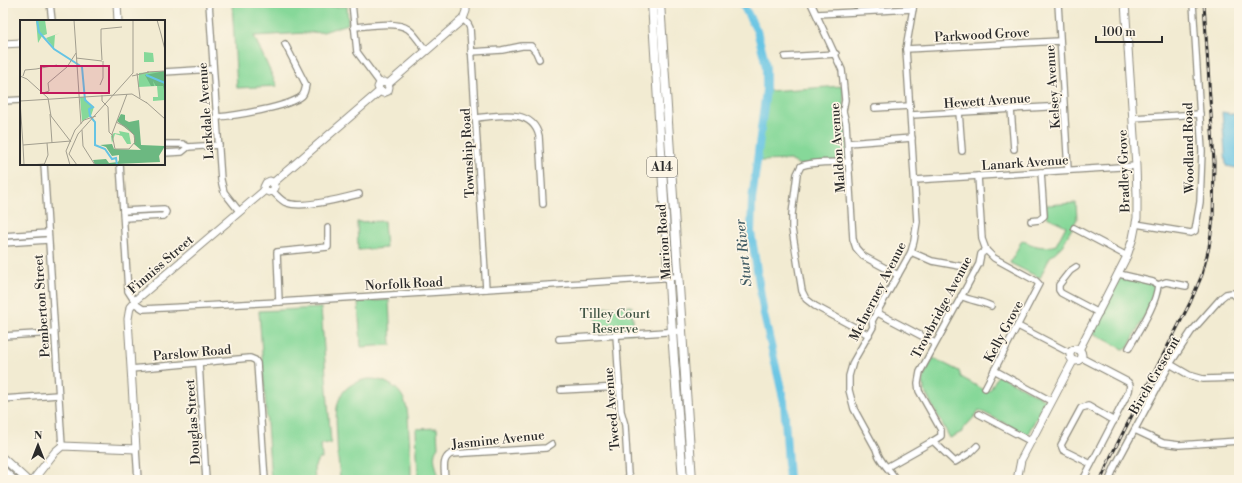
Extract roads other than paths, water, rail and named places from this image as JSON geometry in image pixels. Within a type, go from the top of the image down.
[{"type":"main road","name":"Marion Road","points":[[652,3],[673,277]]},
{"type":"main road","name":"Marion Road","points":[[660,3],[683,480]]},
{"type":"main road","name":"Marion Road","points":[[676,331],[685,391],[692,480]]},
{"type":"main road","points":[[679,407],[685,391]]},
{"type":"street","points":[[50,3],[52,20]]},
{"type":"street","points":[[117,3],[118,20]]},
{"type":"street","name":"Larkdale Avenue","points":[[209,3],[221,180],[224,192],[239,211]]},
{"type":"street","points":[[352,3],[356,52],[380,83]]},
{"type":"street","points":[[388,84],[463,19],[466,11],[466,3]]},
{"type":"street","name":"Maldon Avenue","points":[[811,3],[836,54],[842,70],[845,100],[843,111],[848,143],[853,239],[856,248],[863,256],[898,275]]},
{"type":"street","name":"Kelsey Avenue","points":[[1058,3],[1068,170]]},
{"type":"street","name":"Bradley Grove","points":[[1079,350],[1119,274],[1127,256],[1136,224],[1136,166],[1125,3]]},
{"type":"street","name":"Woodland Road","points":[[1136,224],[1191,233],[1195,231],[1200,202],[1202,151],[1193,3]]},
{"type":"street","points":[[817,14],[913,6]]},
{"type":"street","name":"McInerney Avenue","points":[[896,480],[891,471],[882,464],[876,449],[854,409],[849,390],[853,362],[862,344],[866,342],[873,327],[872,321],[876,312],[883,304],[911,252],[914,241],[917,222],[906,49],[913,6]]},
{"type":"street","name":"Township Road","points":[[463,19],[470,28],[486,289]]},
{"type":"street","points":[[354,27],[400,26],[413,33],[426,51]]},
{"type":"street","name":"Parkwood Grove","points":[[906,49],[1060,41]]},
{"type":"street","points":[[3,44],[20,43]]},
{"type":"street","points":[[217,117],[237,116],[279,105],[302,96],[306,85],[285,44]]},
{"type":"street","points":[[472,52],[532,46],[539,59]]},
{"type":"street","points":[[785,57],[836,54]]},
{"type":"street","points":[[165,72],[213,69]]},
{"type":"street","points":[[380,83],[385,82],[388,84]]},
{"type":"street","points":[[380,83],[378,87],[380,91],[385,93],[388,91],[388,84]]},
{"type":"street","name":"Finniss Street","points":[[138,480],[128,312],[130,306],[239,211],[269,190],[264,187],[266,183],[270,181],[273,183],[380,91]]},
{"type":"street","points":[[3,101],[20,100]]},
{"type":"street","points":[[875,108],[910,106]]},
{"type":"street","name":"Hewett Avenue","points":[[911,115],[1064,106]]},
{"type":"street","points":[[1011,109],[1014,149]]},
{"type":"street","points":[[960,112],[962,151]]},
{"type":"street","points":[[1133,118],[1200,114]]},
{"type":"street","points":[[476,118],[516,115],[526,118],[534,123],[539,136],[543,204]]},
{"type":"street","points":[[848,143],[912,138]]},
{"type":"street","points":[[165,144],[182,144],[188,147],[219,145]]},
{"type":"street","points":[[165,153],[182,152],[188,147]]},
{"type":"street","points":[[849,162],[821,162],[801,166],[797,174],[792,214],[792,229],[802,291],[806,299],[815,306],[869,335]]},
{"type":"street","name":"Pemberton Street","points":[[44,165],[62,446]]},
{"type":"street","points":[[120,165],[128,291],[134,301]]},
{"type":"street","name":"Lanark Avenue","points":[[915,180],[1136,166]]},
{"type":"street","points":[[1031,221],[1040,220],[1044,216],[1041,172]]},
{"type":"street","name":"Trowbridge Avenue","points":[[933,441],[941,436],[940,430],[922,396],[918,383],[922,367],[978,264],[981,254],[986,250],[982,239],[978,176]]},
{"type":"street","points":[[269,190],[289,204],[333,201],[359,194]]},
{"type":"street","points":[[123,211],[164,209],[166,212],[164,216],[124,218]]},
{"type":"street","points":[[279,302],[277,252],[328,247],[328,228]]},
{"type":"street","points":[[1074,228],[1127,256]]},
{"type":"street","points":[[3,236],[48,233]]},
{"type":"street","points":[[3,243],[48,240]]},
{"type":"street","name":"Kelly Grove","points":[[985,388],[1039,284],[1035,280],[994,258],[986,250]]},
{"type":"street","points":[[911,252],[932,261],[965,267]]},
{"type":"street","points":[[1076,267],[1070,271],[1059,285],[1059,290],[1061,293],[1099,313]]},
{"type":"street","points":[[1119,274],[1153,282],[1158,285]]},
{"type":"street","name":"Norfolk Road","points":[[134,301],[143,309],[148,310],[673,277]]},
{"type":"street","points":[[1158,285],[1166,282],[1186,286]]},
{"type":"street","points":[[1129,348],[1150,309],[1157,293],[1158,285]]},
{"type":"street","name":"Birch Crescent","points":[[1109,480],[1115,466],[1170,364],[1191,332],[1226,294],[1232,293],[1239,299]]},
{"type":"street","points":[[961,296],[991,306]]},
{"type":"street","points":[[876,312],[935,343]]},
{"type":"street","points":[[1018,326],[1070,353]]},
{"type":"street","points":[[559,339],[676,331]]},
{"type":"street","points":[[3,336],[54,333]]},
{"type":"street","name":"Tweed Avenue","points":[[616,335],[621,411],[625,426],[628,475],[631,480]]},
{"type":"street","points":[[1070,353],[1073,349],[1079,350],[1082,354],[1082,358]]},
{"type":"street","points":[[1070,353],[1070,358],[1073,361]]},
{"type":"street","name":"Parslow Road","points":[[131,369],[250,358],[255,360],[257,364],[265,480]]},
{"type":"street","points":[[1073,361],[1079,361],[1082,358]]},
{"type":"street","points":[[1082,358],[1128,382],[1130,385],[1129,391],[1083,480]]},
{"type":"street","points":[[1018,480],[1021,460],[1030,440],[1073,361]]},
{"type":"street","name":"Douglas Street","points":[[199,363],[206,480]]},
{"type":"street","points":[[1170,364],[1189,375],[1203,379],[1239,378]]},
{"type":"street","points":[[994,370],[1051,400]]},
{"type":"street","points":[[561,390],[620,387]]},
{"type":"street","points":[[3,399],[58,396]]},
{"type":"street","points":[[1091,464],[1063,450],[1061,445],[1081,408],[1084,406],[1088,406],[1114,421]]},
{"type":"street","points":[[979,414],[1030,440]]},
{"type":"street","points":[[1135,430],[1163,443],[1179,445],[1239,441]]},
{"type":"street","points":[[887,467],[933,441],[955,462],[970,453],[977,446]]},
{"type":"street","name":"Jasmine Avenue","points":[[445,480],[444,461],[446,457],[451,454],[546,448],[552,444]]},
{"type":"street","points":[[33,480],[55,452],[62,446],[136,449]]},
{"type":"street","points":[[3,458],[27,480]]},
{"type":"street","points":[[3,470],[14,480]]},
{"type":"water","points":[[1222,112],[1239,115],[1239,156],[1237,168],[1226,166]]},
{"type":"waterway","name":"Sturt River","points":[[742,3],[757,31],[766,68],[766,90],[752,200],[751,232],[764,315],[784,402],[789,480]]},
{"type":"railway","points":[[1101,480],[1111,456],[1190,303],[1202,275],[1209,247],[1213,219],[1214,162],[1204,3]]},
{"type":"park label","name":"Tilley Court Reserve","points":[[615,320]]}]
